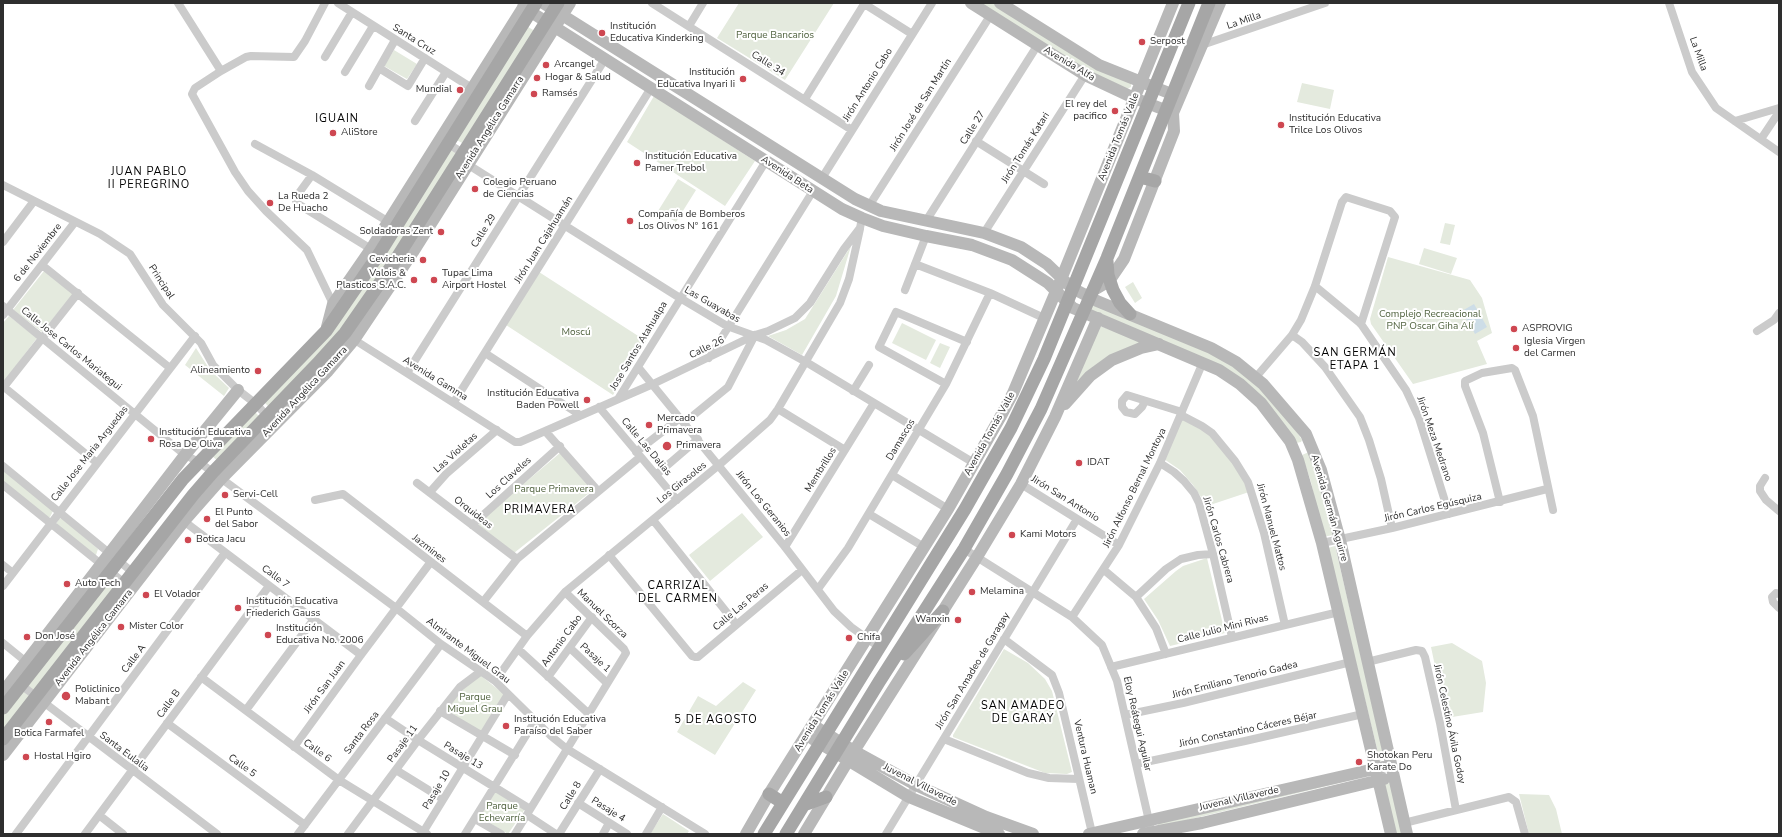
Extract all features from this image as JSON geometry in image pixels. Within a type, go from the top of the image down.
[{"type":"main road","name":"Avenida Angélica Gamarra","points":[[3,739],[39,700],[180,518],[217,476],[272,420],[349,336],[393,264],[465,158],[550,24],[554,8],[570,3]]},
{"type":"main road","name":"Avenida Alfa","points":[[971,3],[1085,75],[1134,98],[1169,112]]},
{"type":"main road","name":"Avenida Alfa","points":[[1000,3],[1090,60],[1176,95]]},
{"type":"main road","name":"Avenida Tomás Valle","points":[[746,834],[948,508],[988,441],[1013,393],[1062,277],[1173,3]]},
{"type":"main road","name":"Avenida Tomás Valle","points":[[764,834],[965,509],[1011,428],[1044,359],[1189,3]]},
{"type":"main road","points":[[1197,46],[1209,3]]},
{"type":"main road","points":[[786,834],[879,682],[964,549],[1007,474],[1041,409],[1197,46],[1220,3]]},
{"type":"main road","name":"Avenida Beta","points":[[529,6],[550,24],[861,223],[883,226],[972,245],[1012,260],[1056,290],[1066,303]]},
{"type":"main road","points":[[114,557],[199,462],[326,331],[529,6]]},
{"type":"main road","name":"Avenida Beta","points":[[554,8],[589,32],[822,178],[870,206],[892,213],[984,233],[1021,247],[1062,277],[1072,288]]},
{"type":"main road","points":[[582,44],[589,32]]},
{"type":"main road","points":[[704,122],[712,109]]},
{"type":"main road","points":[[1090,294],[1110,281],[1124,259],[1174,131],[1169,112]]},
{"type":"main road","points":[[1140,176],[1154,181]]},
{"type":"main road","points":[[326,331],[334,304],[372,249],[392,224]]},
{"type":"main road","points":[[1107,258],[1107,272],[1110,281],[1118,299],[1130,314]]},
{"type":"main road","name":"Avenida Germán Aguirre","points":[[1072,288],[1090,294],[1130,314],[1211,348],[1236,362],[1256,377],[1276,397],[1311,443],[1321,470],[1340,540],[1405,828]]},
{"type":"main road","name":"Avenida Germán Aguirre","points":[[1066,303],[1083,312],[1203,362],[1235,381],[1261,403],[1290,441],[1322,542],[1363,714],[1389,834]]},
{"type":"main road","points":[[804,834],[1021,484],[1055,417],[1098,318]]},
{"type":"main road","points":[[1055,417],[1090,376],[1112,360],[1141,348],[1159,344]]},
{"type":"main road","points":[[3,692],[30,665],[106,568],[185,455],[238,390]]},
{"type":"main road","points":[[1294,451],[1311,443]]},
{"type":"main road","points":[[879,682],[943,611]]},
{"type":"main road","points":[[3,707],[20,685],[30,665]]},
{"type":"main road","name":"Avenida Angélica Gamarra","points":[[3,755],[39,700]]},
{"type":"main road","name":"Juvenal Villaverde","points":[[810,730],[851,756],[909,797],[999,834]]},
{"type":"main road","name":"Juvenal Villaverde","points":[[851,756],[986,817],[1033,834]]},
{"type":"main road","name":"Juvenal Villaverde","points":[[1149,833],[1202,823],[1391,771]]},
{"type":"main road","name":"Juvenal Villaverde","points":[[1090,834],[1149,820],[1376,775]]},
{"type":"main road","points":[[770,794],[783,803]]},
{"type":"main road","points":[[804,805],[826,797]]},
{"type":"street","points":[[178,3],[221,71]]},
{"type":"street","points":[[325,3],[305,41],[294,57],[251,56],[221,71],[192,91],[192,94],[235,172],[256,201],[307,250],[334,304]]},
{"type":"street","name":"Santa Cruz","points":[[338,3],[476,91]]},
{"type":"street","name":"Calle 34","points":[[652,3],[852,130]]},
{"type":"street","points":[[689,26],[702,3]]},
{"type":"street","name":"Jirón Antonio Cabo","points":[[822,178],[932,3]]},
{"type":"street","name":"La Milla","points":[[1197,46],[1325,3]]},
{"type":"street","name":"La Milla","points":[[1669,3],[1692,72],[1716,108],[1779,152]]},
{"type":"street","points":[[805,99],[863,4],[912,34]]},
{"type":"street","points":[[325,58],[352,12]]},
{"type":"street","name":"Jirón José de San Martín","points":[[870,206],[990,16]]},
{"type":"street","points":[[345,72],[373,26]]},
{"type":"street","points":[[369,86],[395,40]]},
{"type":"street","name":"Calle 27","points":[[926,221],[1037,46]]},
{"type":"street","points":[[379,68],[408,86],[425,58]]},
{"type":"street","name":"Calle 29","points":[[407,373],[605,59]]},
{"type":"street","points":[[415,121],[446,72]]},
{"type":"street","name":"Jirón Tomás Katari","points":[[984,233],[1085,75]]},
{"type":"street","name":"Jirón Juan Cajahuamán","points":[[454,402],[651,88]]},
{"type":"street","points":[[1735,121],[1779,108]]},
{"type":"street","points":[[1761,140],[1779,112]]},
{"type":"street","points":[[976,141],[1044,184]]},
{"type":"street","name":"Las Guayabas","points":[[444,142],[518,196],[680,298],[728,326],[755,335],[806,362],[974,463]]},
{"type":"street","points":[[255,144],[312,175],[392,224]]},
{"type":"street","name":"Jose Santos Atahualpa","points":[[618,399],[766,161]]},
{"type":"street","points":[[312,175],[296,197],[298,204],[372,249]]},
{"type":"street","name":"Principal","points":[[3,185],[100,234],[130,254],[164,305],[195,336],[206,351],[213,365],[238,390],[256,404],[272,420]]},
{"type":"street","points":[[709,358],[813,192]]},
{"type":"street","points":[[1256,377],[1292,335],[1306,309],[1342,202],[1346,197],[1384,209],[1394,214],[1395,217],[1361,324]]},
{"type":"street","points":[[3,242],[34,201]]},
{"type":"street","name":"6 de Noviembre","points":[[4,310],[42,265],[75,222]]},
{"type":"street","name":"Calle 26","points":[[515,442],[520,442],[546,432],[580,415],[653,384],[755,335],[784,324],[803,312],[861,223]]},
{"type":"street","name":"Los Girasoles","points":[[495,682],[527,636],[565,592],[719,465],[763,427],[778,409],[837,310],[845,292],[856,250],[861,223]]},
{"type":"street","points":[[905,290],[926,236]]},
{"type":"street","points":[[915,264],[990,293],[1044,318]]},
{"type":"street","points":[[42,265],[170,368]]},
{"type":"street","name":"Jirón Meza Medrano","points":[[1315,286],[1361,324],[1406,390],[1413,404],[1449,514]]},
{"type":"street","points":[[78,293],[4,388],[97,463]]},
{"type":"street","name":"Damascos","points":[[818,589],[836,566],[869,514],[946,384],[990,293]]},
{"type":"street","name":"Calle Jose Carlos Mariategui","points":[[4,310],[185,455],[199,462],[217,476]]},
{"type":"street","points":[[946,384],[879,347],[896,312],[967,342]]},
{"type":"street","points":[[1757,331],[1774,320],[1779,313]]},
{"type":"street","points":[[483,602],[516,559],[598,491],[638,455],[728,386],[755,335]]},
{"type":"street","points":[[1292,335],[1302,342],[1325,367],[1360,416],[1370,440],[1392,528]]},
{"type":"street","name":"Calle Jose Maria Arguedas","points":[[3,586],[58,512],[195,336]]},
{"type":"street","name":"Avenida Gamma","points":[[349,336],[515,442]]},
{"type":"street","points":[[485,353],[580,415]]},
{"type":"street","name":"Jirón Alfonso Bernal Montoya","points":[[1072,616],[1104,570],[1119,545],[1160,463],[1203,362]]},
{"type":"street","points":[[853,391],[869,365]]},
{"type":"street","name":"Jirón Los Geranios","points":[[638,367],[719,465],[843,620],[880,647]]},
{"type":"street","points":[[1500,502],[1483,433],[1465,386],[1465,381],[1482,374],[1512,368],[1515,370],[1532,416],[1547,489],[1553,510]]},
{"type":"street","name":"Jirón Manuel Mattos","points":[[1145,401],[1182,414],[1202,426],[1212,433],[1235,460],[1248,482],[1264,533],[1285,625]]},
{"type":"street","name":"Membrillos","points":[[785,547],[874,403]]},
{"type":"street","name":"Calle Las Dalias","points":[[599,407],[677,500]]},
{"type":"street","points":[[778,409],[845,450]]},
{"type":"street","name":"Las Violetas","points":[[430,492],[446,474],[497,430]]},
{"type":"street","points":[[546,432],[560,446],[598,491]]},
{"type":"street","points":[[656,474],[698,440]]},
{"type":"street","name":"Los Claveles","points":[[472,525],[560,446]]},
{"type":"street","name":"Jirón Carlos Cabrera","points":[[1160,463],[1174,472],[1194,493],[1200,508],[1213,554],[1232,638]]},
{"type":"street","points":[[3,466],[137,575]]},
{"type":"street","points":[[892,475],[948,508]]},
{"type":"street","name":"Almirante Miguel Grau","points":[[217,476],[396,608],[441,644],[495,682],[535,721],[567,748],[662,807],[692,831],[705,834]]},
{"type":"street","points":[[1765,478],[1760,486],[1760,491],[1766,500],[1779,511]]},
{"type":"street","name":"Orquideas","points":[[417,483],[516,559]]},
{"type":"street","name":"Jirón San Antonio","points":[[1021,484],[1119,545]]},
{"type":"street","points":[[3,485],[128,586]]},
{"type":"street","name":"Jirón Carlos Egúsquiza","points":[[1322,542],[1340,540],[1392,528],[1547,489]]},
{"type":"street","name":"Jazmines","points":[[315,500],[343,494],[430,563],[527,636]]},
{"type":"street","points":[[869,514],[924,547]]},
{"type":"street","name":"Calle 7","points":[[180,518],[361,655]]},
{"type":"street","name":"Jirón San Amadeo de Garagay","points":[[886,834],[1077,519]]},
{"type":"street","points":[[653,520],[736,624]]},
{"type":"street","name":"Eloy Reátegui Aguilar","points":[[964,549],[1072,616],[1102,645],[1118,681],[1149,820],[1149,833]]},
{"type":"street","name":"Calle A","points":[[16,834],[225,553]]},
{"type":"street","points":[[1136,597],[1166,569],[1181,559],[1198,555],[1213,554]]},
{"type":"street","name":"Calle Las Peras","points":[[609,555],[692,656],[698,657],[802,570]]},
{"type":"street","name":"Jirón San Juan","points":[[294,747],[430,563]]},
{"type":"street","points":[[3,564],[13,573]]},
{"type":"street","points":[[1104,570],[1136,597],[1156,628],[1166,654]]},
{"type":"street","name":"Calle B","points":[[85,834],[269,586]]},
{"type":"street","name":"Manuel Scorza","points":[[565,592],[592,616],[626,650],[626,653],[607,683]]},
{"type":"street","points":[[1779,594],[1776,593],[1772,597],[1773,602],[1779,608]]},
{"type":"street","name":"Calle Julio Mini Rivas","points":[[1112,667],[1339,612]]},
{"type":"street","name":"Antonio Cabo","points":[[548,676],[592,616]]},
{"type":"street","points":[[246,710],[314,619]]},
{"type":"street","name":"Ventura Huaman","points":[[1004,639],[1052,675],[1059,693],[1080,779],[1090,834]]},
{"type":"street","points":[[3,643],[30,665]]},
{"type":"street","name":"Santa Rosa","points":[[298,834],[441,644]]},
{"type":"street","name":"Pasaje 1","points":[[570,648],[607,683]]},
{"type":"street","points":[[518,649],[589,714]]},
{"type":"street","name":"Jirón Celestino Ávila Godoy","points":[[1367,662],[1416,650],[1422,651],[1425,657],[1440,723],[1456,810]]},
{"type":"street","name":"Jirón Emiliano Tenorio Gadea","points":[[1125,715],[1183,703],[1351,662]]},
{"type":"street","name":"Pasaje 11","points":[[348,834],[460,686],[480,672]]},
{"type":"street","name":"Calle 6","points":[[201,677],[339,780],[424,833]]},
{"type":"street","points":[[515,834],[607,683]]},
{"type":"street","name":"Santa Eulalia","points":[[20,685],[88,738],[217,834]]},
{"type":"street","name":"Pasaje 10","points":[[424,833],[462,767],[483,736],[508,694]]},
{"type":"street","points":[[440,711],[515,755]]},
{"type":"street","name":"Jirón Constantino Cáceres Béjar","points":[[1136,764],[1245,742],[1363,714]]},
{"type":"street","name":"Pasaje 13","points":[[385,718],[494,786],[558,834]]},
{"type":"street","points":[[465,834],[535,721]]},
{"type":"street","name":"Calle 5","points":[[167,723],[304,825]]},
{"type":"street","points":[[944,739],[1028,773],[1049,778],[1080,779]]},
{"type":"street","name":"Calle 8","points":[[558,834],[600,769]]},
{"type":"street","points":[[396,770],[443,799]]},
{"type":"street","points":[[1405,828],[1456,810],[1509,797],[1513,798],[1516,802],[1525,834]]},
{"type":"street","name":"Pasaje 4","points":[[578,803],[627,834]]},
{"type":"street","points":[[646,834],[662,807]]},
{"type":"street","points":[[99,815],[123,834]]},
{"type":"street","points":[[475,819],[501,834]]},
{"type":"street","points":[[603,834],[609,823]]},
{"type":"green space","name":"Parque Bancarios","points":[[739,3],[834,3],[785,80],[717,38]]},
{"type":"green space","points":[[976,3],[993,3],[1083,60],[1131,83],[1131,87],[1127,89],[1101,79]]},
{"type":"green space","points":[[528,27],[535,31],[462,143],[455,139]]},
{"type":"green space","points":[[394,50],[417,64],[407,79],[384,66]]},
{"type":"green space","points":[[1302,83],[1334,90],[1330,109],[1297,102]]},
{"type":"green space","points":[[654,96],[755,161],[725,206],[627,142]]},
{"type":"green space","points":[[448,149],[458,154],[373,289],[340,332],[270,408],[264,402],[325,337]]},
{"type":"green space","points":[[678,179],[696,190],[676,222],[658,211]]},
{"type":"green space","points":[[1445,223],[1455,225],[1450,245],[1440,243]]},
{"type":"green space","points":[[851,246],[836,296],[802,355],[768,336],[786,330],[805,319]]},
{"type":"green space","points":[[1424,248],[1457,258],[1451,274],[1419,264]]},
{"type":"green space","name":"Complejo Recreacional PNP Oscar Giha Alí","points":[[1388,257],[1470,280],[1482,298],[1492,333],[1477,341],[1487,364],[1413,384],[1371,324],[1370,319]]},
{"type":"green space","points":[[44,271],[73,294],[42,332],[13,310]]},
{"type":"green space","name":"Moscú","points":[[539,272],[646,341],[613,395],[506,325]]},
{"type":"green space","points":[[1133,282],[1142,298],[1135,303],[1125,287]]},
{"type":"green space","points":[[1093,305],[1200,348],[1229,362],[1253,381],[1292,424],[1302,440],[1301,442],[1296,443],[1249,387],[1092,313],[1090,306]]},
{"type":"green space","points":[[9,316],[37,338],[3,383],[3,323]]},
{"type":"green space","points":[[902,323],[936,340],[926,360],[892,343]]},
{"type":"green space","points":[[1100,326],[1144,342],[1074,388]]},
{"type":"green space","points":[[940,343],[950,347],[940,368],[930,363]]},
{"type":"green space","points":[[196,348],[210,370],[229,388],[224,396],[185,365]]},
{"type":"green space","points":[[255,412],[262,419],[219,462],[212,456]]},
{"type":"green space","points":[[1183,417],[1209,434],[1241,472],[1249,492],[1207,506],[1193,485],[1180,470],[1164,459]]},
{"type":"green space","points":[[1309,452],[1319,479],[1333,535],[1323,537],[1311,482],[1302,455]]},
{"type":"green space","name":"Parque Primavera","points":[[560,453],[593,490],[514,553],[478,525],[494,509]]},
{"type":"green space","points":[[3,470],[53,511],[50,517],[48,518],[3,481]]},
{"type":"green space","points":[[742,513],[763,537],[710,581],[689,555]]},
{"type":"green space","points":[[62,518],[98,549],[96,555],[93,555],[56,524],[59,519]]},
{"type":"green space","points":[[1335,546],[1385,758],[1380,761],[1328,548]]},
{"type":"green space","points":[[1207,558],[1225,633],[1170,646],[1158,620],[1144,599],[1183,566]]},
{"type":"green space","points":[[113,578],[118,584],[34,692],[25,686]]},
{"type":"green space","points":[[1452,643],[1482,661],[1486,683],[1483,712],[1446,718],[1431,647]]},
{"type":"green space","points":[[1004,649],[1028,663],[1045,679],[1052,691],[1072,772],[1067,774],[1045,773],[953,737]]},
{"type":"green space","name":"Parque Miguel Grau","points":[[480,675],[505,695],[481,733],[444,708],[456,692]]},
{"type":"green space","points":[[743,682],[756,690],[715,755],[677,732],[698,696],[716,706]]},
{"type":"green space","points":[[22,690],[31,698],[3,733],[3,715]]},
{"type":"green space","points":[[1372,775],[1159,827],[1157,823]]},
{"type":"green space","points":[[1382,784],[1391,784],[1402,834],[1394,834]]},
{"type":"green space","name":"Parque Echevarría","points":[[495,791],[525,809],[508,834],[480,817]]},
{"type":"green space","points":[[1519,794],[1549,795],[1556,809],[1562,834],[1529,834]]},
{"type":"green space","points":[[663,814],[689,831],[687,834],[650,834]]},
{"type":"shaded area","points":[[1474,304],[1487,327],[1475,334],[1462,311]]},
{"type":"place","name":"Institución Educativa Kinderking","points":[[602,33]]},
{"type":"place","name":"Serpost","points":[[1142,42]]},
{"type":"place","name":"Arcangel","points":[[546,65]]},
{"type":"place","name":"Hogar & Salud","points":[[537,78]]},
{"type":"place","name":"Institución Educativa Inyari Ii","points":[[743,79]]},
{"type":"place","name":"Mundial","points":[[460,90]]},
{"type":"place","name":"Ramsés","points":[[534,94]]},
{"type":"place","name":"El rey del pacifico","points":[[1115,111]]},
{"type":"place","name":"Institución Educativa Trilce Los Olivos","points":[[1281,125]]},
{"type":"place","name":"AliStore","points":[[333,133]]},
{"type":"place","name":"Institución Educativa Pamer Trebol","points":[[637,163]]},
{"type":"place","name":"Colegio Peruano de Ciencias","points":[[475,189]]},
{"type":"place","name":"La Rueda 2 De Huacho","points":[[270,203]]},
{"type":"place","name":"Compañía de Bomberos Los Olivos Nº 161","points":[[630,221]]},
{"type":"place","name":"Soldadoras Zent","points":[[441,232]]},
{"type":"place","name":"Cevicheria","points":[[423,260]]},
{"type":"place","name":"Valois & Plasticos S.A.C.","points":[[414,280]]},
{"type":"place","name":"Tupac Lima Airport Hostel","points":[[434,280]]},
{"type":"place","name":"ASPROVIG","points":[[1514,329]]},
{"type":"place","name":"Iglesia Virgen del Carmen","points":[[1516,348]]},
{"type":"place","name":"Alineamiento","points":[[258,371]]},
{"type":"place","name":"Institución Educativa Baden Powell","points":[[587,400]]},
{"type":"place","name":"Mercado Primavera","points":[[649,425]]},
{"type":"place","name":"Institución Educativa Rosa De Oliva","points":[[151,439]]},
{"type":"place","name":"Primavera","points":[[667,446]]},
{"type":"place","name":"IDAT","points":[[1079,463]]},
{"type":"place","name":"Servi-Cell","points":[[225,495]]},
{"type":"place","name":"El Punto del Sabor","points":[[207,519]]},
{"type":"place","name":"Kami Motors","points":[[1012,535]]},
{"type":"place","name":"Botica Jacu","points":[[188,540]]},
{"type":"place","name":"Auto Tech","points":[[67,584]]},
{"type":"place","name":"Melamina","points":[[972,592]]},
{"type":"place","name":"El Volador","points":[[146,595]]},
{"type":"place","name":"Institución Educativa Friederich Gauss","points":[[238,608]]},
{"type":"place","name":"Wanxin","points":[[958,620]]},
{"type":"place","name":"Mister Color","points":[[121,627]]},
{"type":"place","name":"Institución Educativa No. 2006","points":[[268,635]]},
{"type":"place","name":"Don José","points":[[27,637]]},
{"type":"place","name":"Chifa","points":[[849,638]]},
{"type":"place","name":"Policlinico Mabant","points":[[66,696]]},
{"type":"place","name":"Botica Farmafel","points":[[49,722]]},
{"type":"place","name":"Institución Educativa Paraíso del Saber","points":[[506,726]]},
{"type":"place","name":"Hostal Hgiro","points":[[26,757]]},
{"type":"place","name":"Shotokan Peru Karate Do","points":[[1359,762]]},
{"type":"district","name":"IGUAIN","points":[[337,119]]},
{"type":"district","name":"JUAN PABLO II PEREGRINO","points":[[149,178]]},
{"type":"district","name":"SAN GERMÁN ETAPA 1","points":[[1355,359]]},
{"type":"district","name":"PRIMAVERA","points":[[540,510]]},
{"type":"district","name":"CARRIZAL DEL CARMEN","points":[[678,592]]},
{"type":"district","name":"SAN AMADEO DE GARAY","points":[[1023,712]]},
{"type":"district","name":"5 DE AGOSTO","points":[[716,720]]}]
